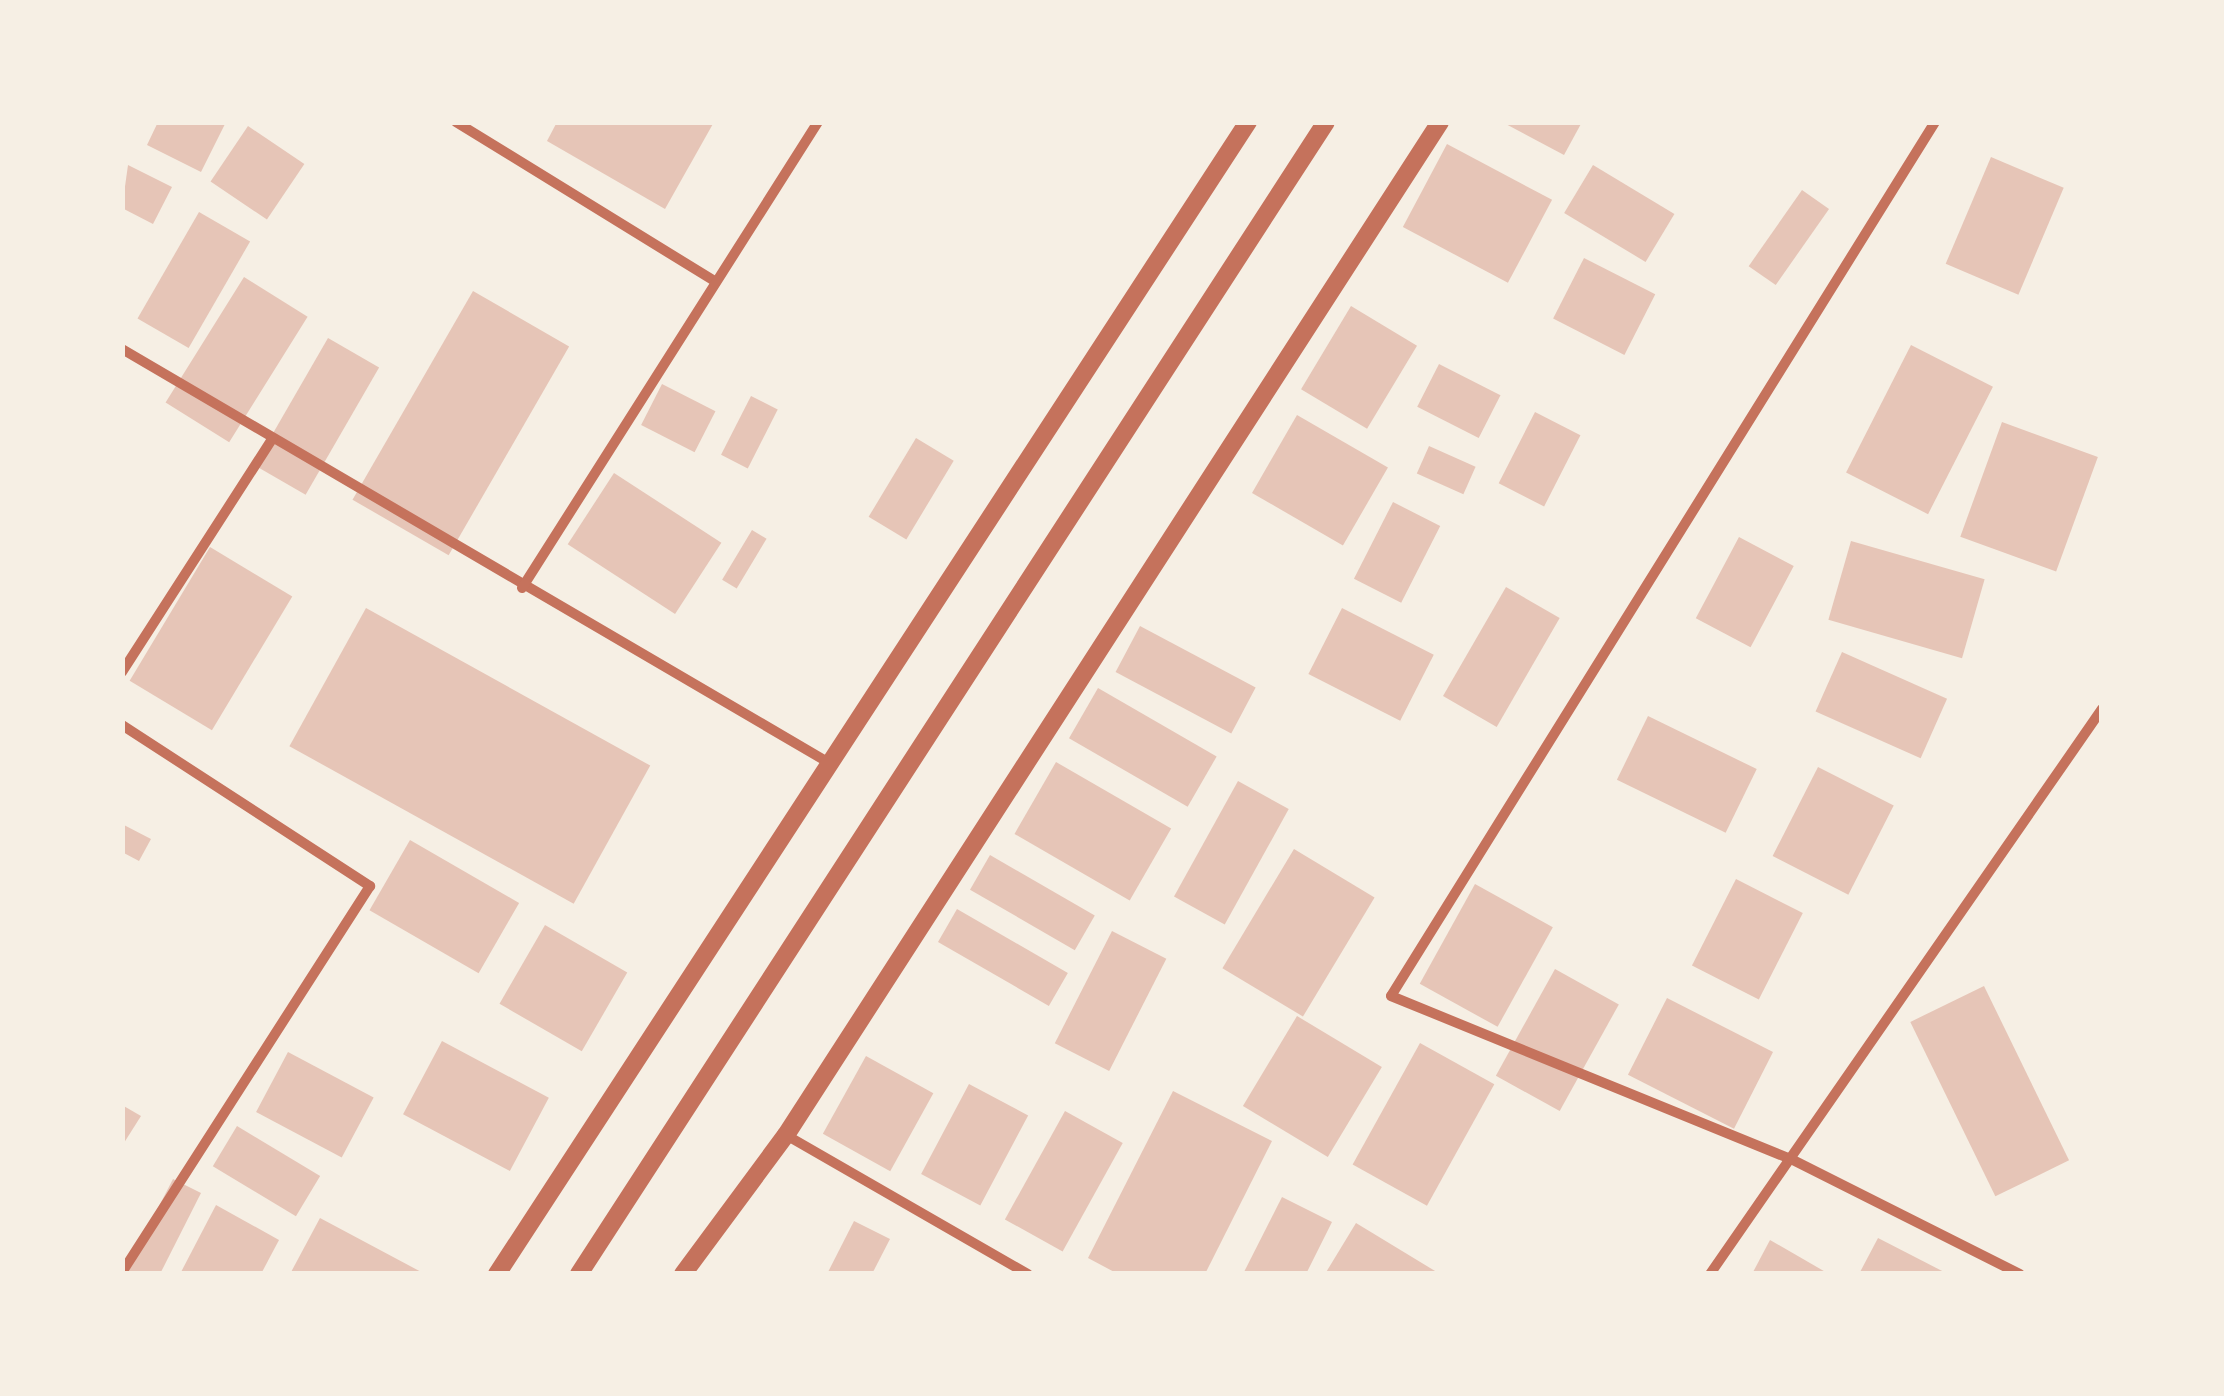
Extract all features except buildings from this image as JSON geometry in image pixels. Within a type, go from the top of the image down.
[{"type":"street","points":[[456,122],[716,282]]},
{"type":"street","points":[[522,588],[818,122]]},
{"type":"street","points":[[497,1274],[1248,122]]},
{"type":"street","points":[[579,1274],[1326,122]]},
{"type":"street","points":[[683,1274],[786,1135],[1440,122]]},
{"type":"street","points":[[1935,122],[1391,996],[1791,1159],[2020,1274]]},
{"type":"street","points":[[122,349],[522,588],[831,764]]},
{"type":"street","points":[[122,672],[273,438]]},
{"type":"street","points":[[1710,1274],[2102,709]]},
{"type":"street","points":[[122,725],[370,886],[122,1273]]},
{"type":"street","points":[[786,1135],[1028,1274]]}]
